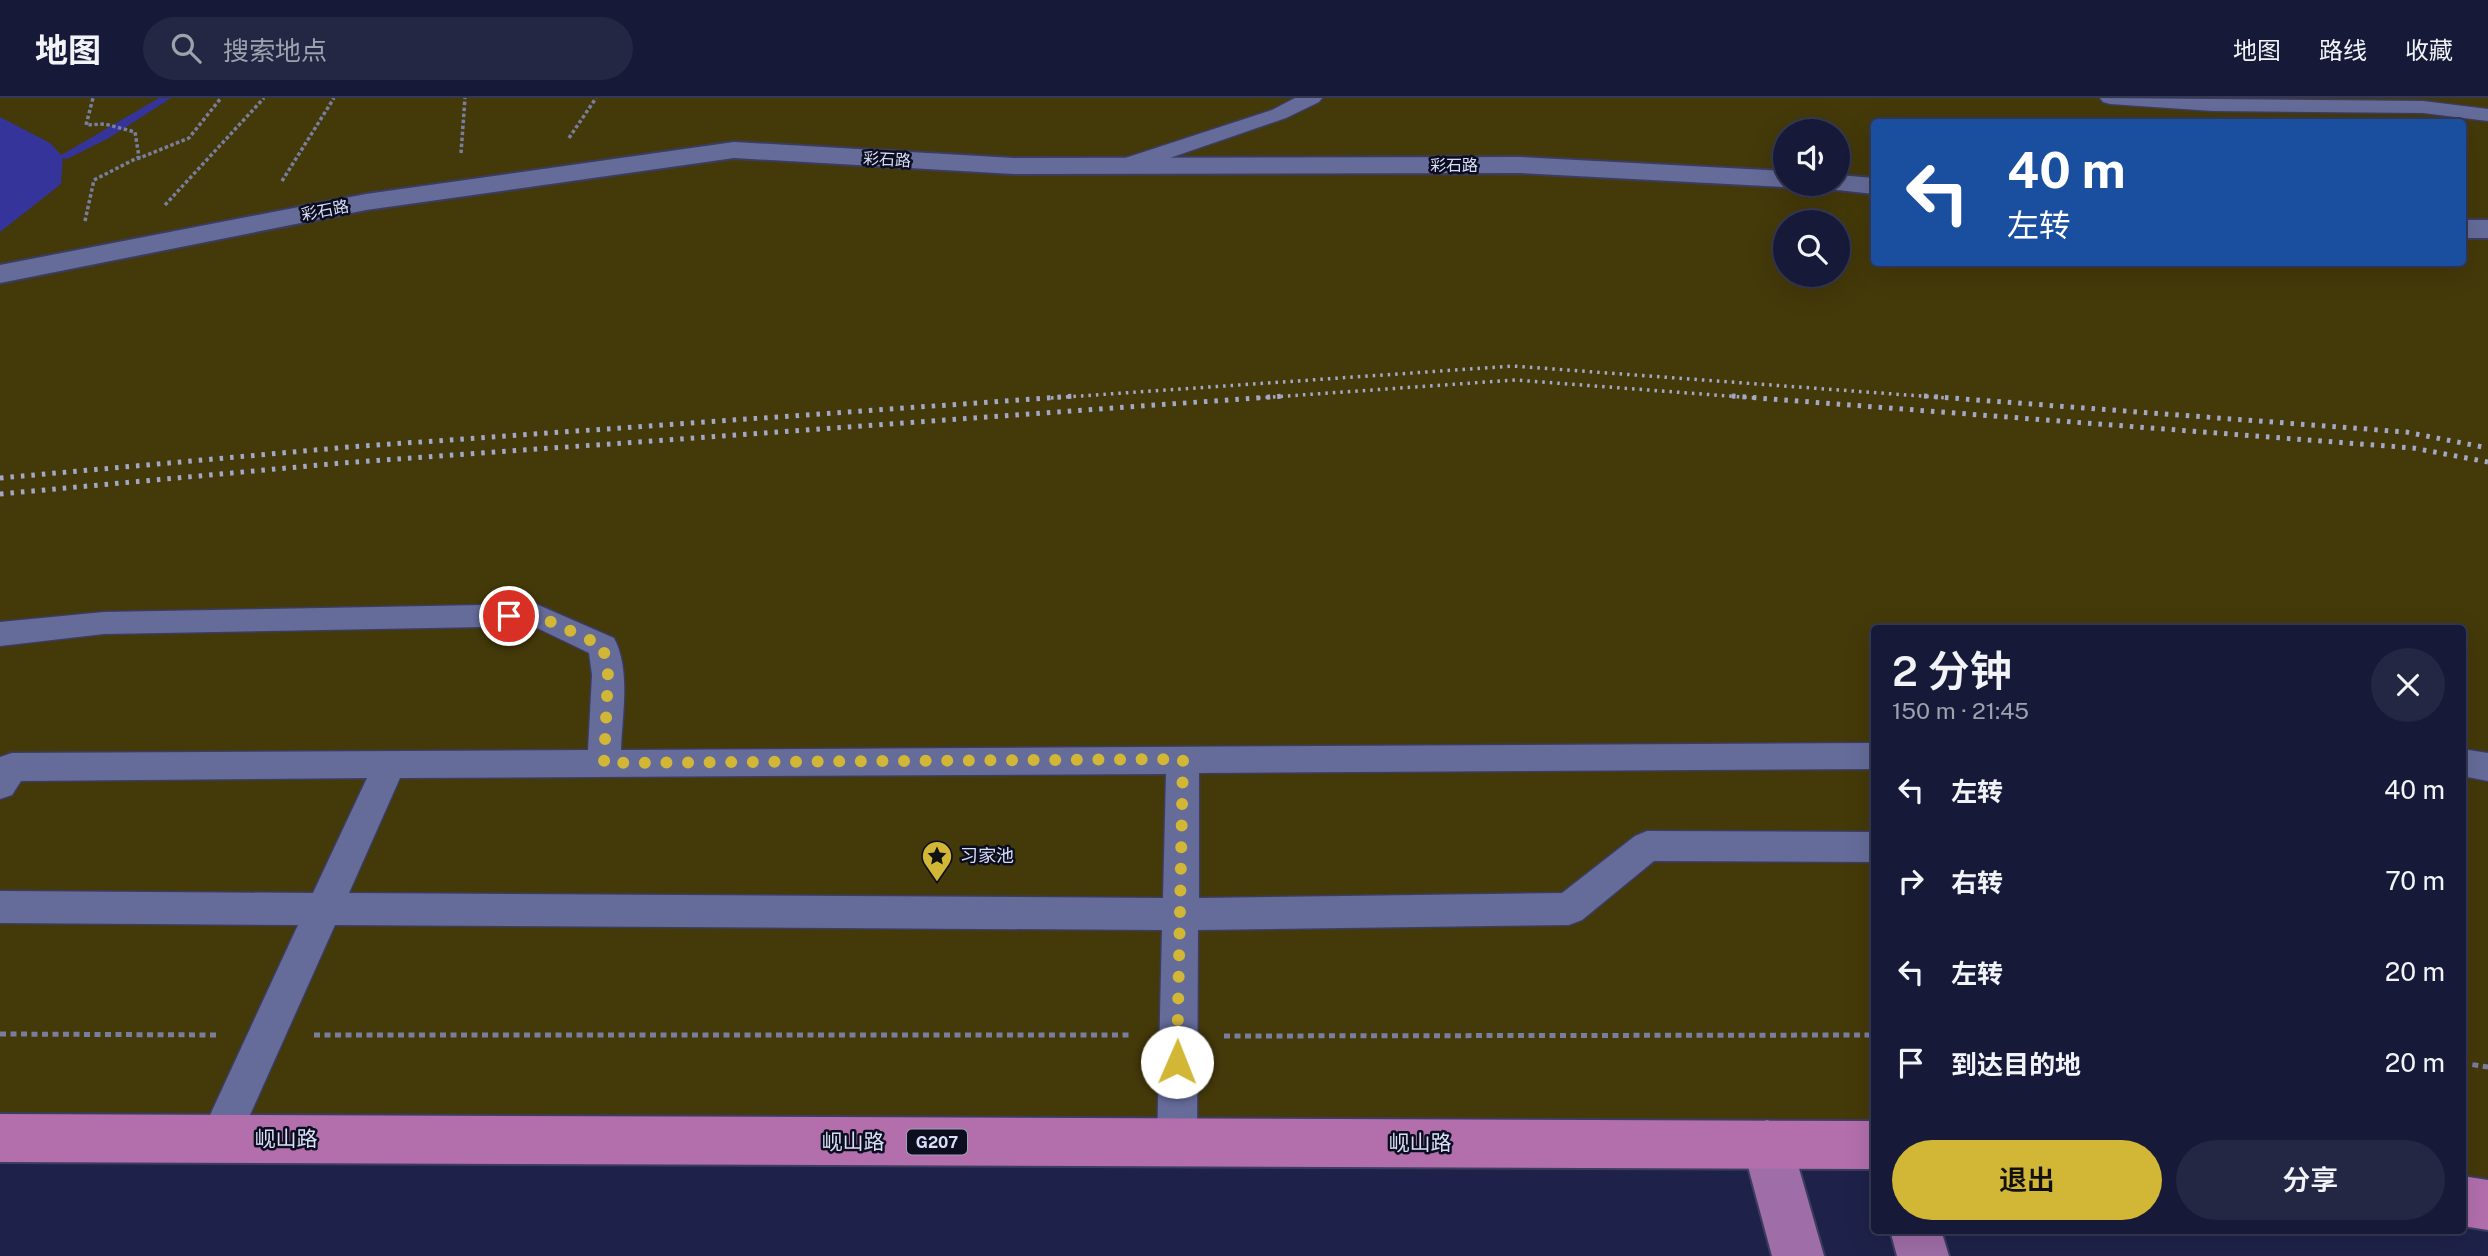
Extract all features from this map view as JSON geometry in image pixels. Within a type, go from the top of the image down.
[{"type":"highway","name":"岘山路","points":[[0,1138],[1871,1145]]},
{"type":"highway","points":[[2466,1202],[2488,1205]]},
{"type":"main road","points":[[1767,1144],[1798,1256]]},
{"type":"main road","points":[[1916,1234],[1923,1256]]},
{"type":"street","name":"彩石路","points":[[0,274],[366,202],[734,150],[1014,166],[1520,165],[1773,178]]},
{"type":"street","points":[[1850,184],[1871,186]]},
{"type":"street","points":[[2466,229],[2488,229]]},
{"type":"lane","points":[[1124,166],[1279,114],[1312,98]]},
{"type":"lane","points":[[2110,98],[2213,105],[2423,107],[2488,115]]},
{"type":"lane","points":[[0,634],[104,623],[536,615],[603,646],[608,675],[604,763]]},
{"type":"lane","points":[[4,773],[390,764],[1871,756]]},
{"type":"lane","points":[[1177,1143],[1183,759]]},
{"type":"lane","points":[[2466,763],[2488,767]]},
{"type":"lane","points":[[219,1139],[390,764]]},
{"type":"lane","points":[[0,907],[1180,914],[1569,909],[1647,846],[1871,847]]},
{"type":"path","points":[[76,260],[94,180],[139,156],[135,132],[106,124],[86,124],[93,98]]},
{"type":"path","points":[[128,162],[189,138],[221,98]]},
{"type":"path","points":[[159,211],[264,98]]},
{"type":"path","points":[[279,186],[334,98]]},
{"type":"path","points":[[461,159],[465,98]]},
{"type":"path","points":[[0,1034],[1871,1035]]},
{"type":"path","points":[[2466,1064],[2488,1067]]},
{"type":"shaded area","name":"习家池","points":[[0,98],[2488,98],[2488,1205],[2466,1202],[2466,625],[1871,625],[1871,1145],[0,1138]]},
{"type":"shaded area","points":[[0,117],[50,143],[63,157],[61,184],[0,232]]},
{"type":"waterway","points":[[63,157],[105,136],[166,98]]},
{"type":"railway","points":[[1051,398],[1513,366],[1948,398]]},
{"type":"railway","points":[[1258,398],[1515,380],[1755,398]]},
{"type":"railway","points":[[0,478],[349,447],[1076,396]]},
{"type":"railway","points":[[0,494],[342,463],[1283,396]]},
{"type":"railway","points":[[1732,396],[2413,448],[2488,462]]},
{"type":"railway","points":[[1924,396],[2406,432],[2488,448]]},
{"type":"place","name":"习家池","points":[[937,883]]},
{"type":"route","points":[[509,616],[536,615],[603,646],[608,675],[604,763],[1183,759],[1177,1062]]}]
